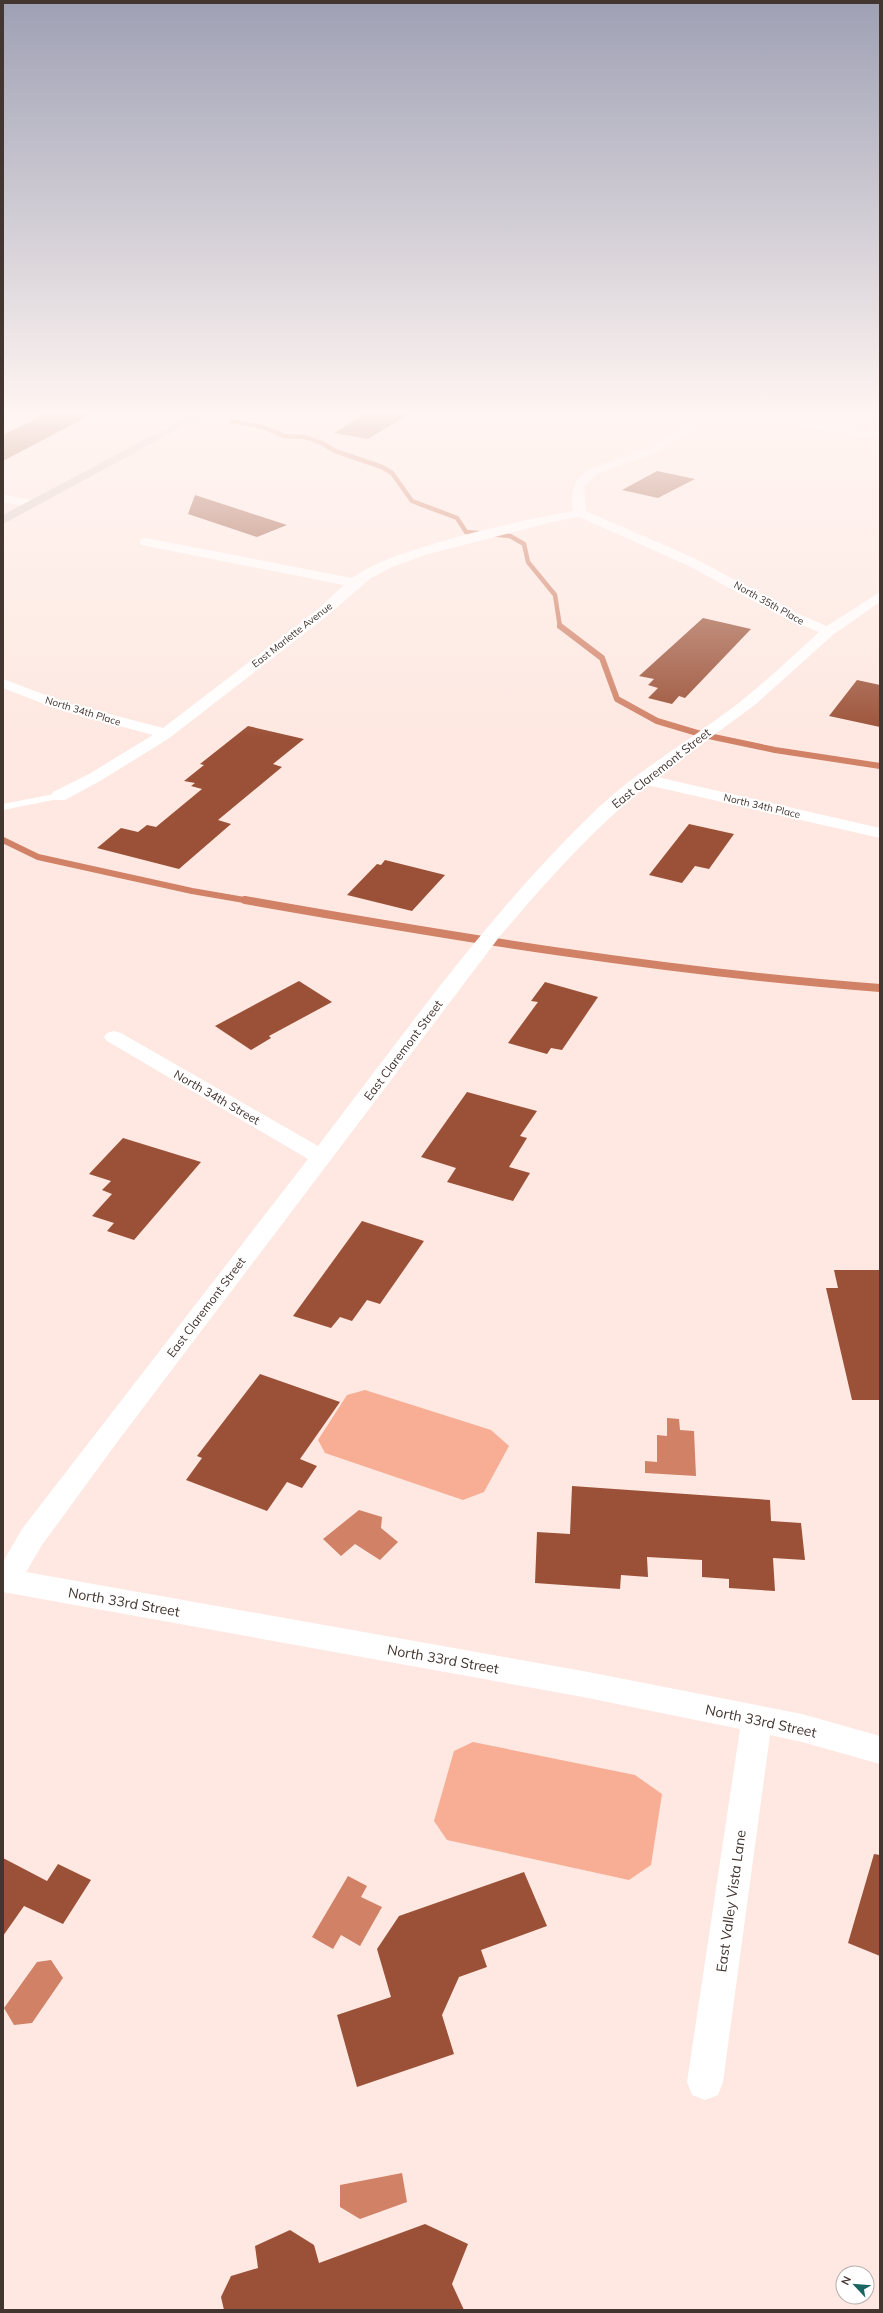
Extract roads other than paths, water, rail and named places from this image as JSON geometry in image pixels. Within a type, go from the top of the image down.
[{"type":"street","name":"East Marlette Avenue","points":[[60,796],[112,770],[165,733],[322,613],[342,592],[355,582],[392,563],[485,534],[531,522]]},
{"type":"street","name":"North 35th Place","points":[[600,522],[654,544],[728,581],[806,624],[829,631]]},
{"type":"street","points":[[146,542],[355,582]]},
{"type":"street","name":"East Claremont Street","points":[[5,1581],[32,1537],[487,940],[542,874],[605,811],[644,779],[751,701],[829,631],[880,596]]},
{"type":"street","name":"North 34th Place","points":[[3,683],[62,706],[165,733]]},
{"type":"street","name":"North 34th Place","points":[[644,779],[880,833]]},
{"type":"street","name":"North 34th Street","points":[[114,1037],[321,1157]]},
{"type":"street","name":"North 33rd Street","points":[[5,1581],[583,1684],[802,1728],[880,1750]]},
{"type":"street","name":"East Valley Vista Lane","points":[[705,2082],[757,1720]]},
{"type":"lane","points":[[3,807],[60,796]]},
{"type":"waterway","points":[[460,522],[466,532],[510,536],[524,544],[528,562],[555,595],[560,627]]},
{"type":"waterway","points":[[560,626],[602,658],[617,699],[657,721],[704,735],[775,750],[880,766]]},
{"type":"waterway","points":[[3,840],[38,857],[192,891],[250,901]]},
{"type":"waterway","points":[[245,900],[482,940],[640,963],[720,973],[880,988]]}]
